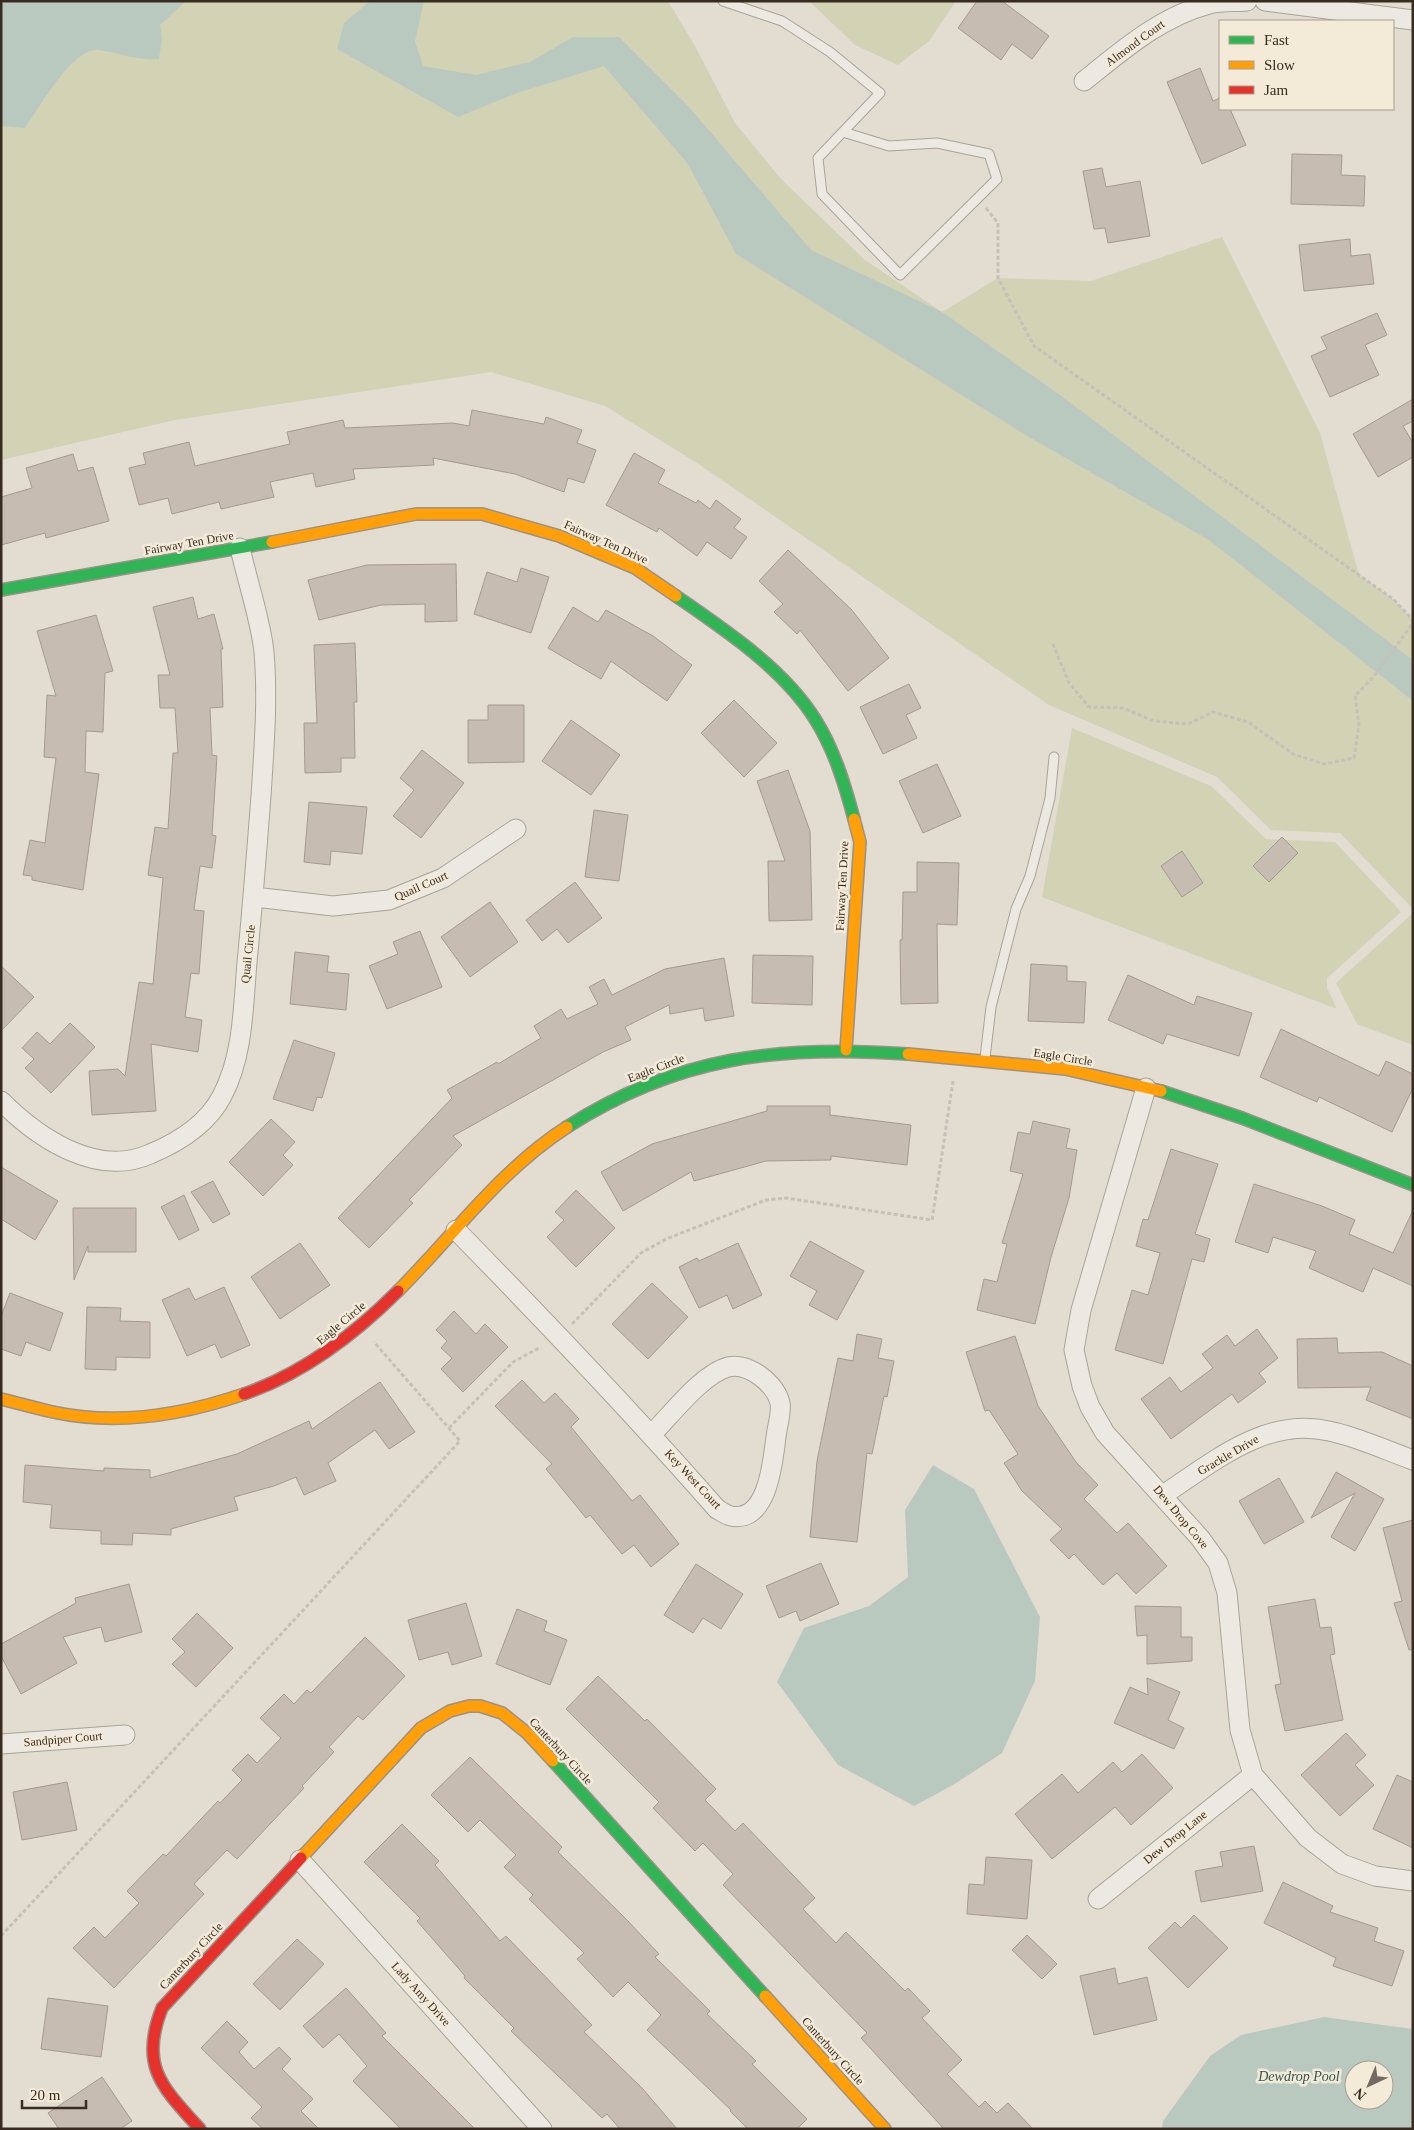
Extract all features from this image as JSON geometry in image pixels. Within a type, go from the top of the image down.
[{"type":"street","name":"Almond Court","points":[[1084,81],[1136,40],[1172,17],[1210,4],[1247,1]]},
{"type":"street","points":[[1265,1],[1413,20]]},
{"type":"street","name":"Fairway Ten Drive","points":[[1,590],[240,548],[416,514],[482,514],[559,536],[635,568],[718,624],[782,678],[815,719],[844,781],[860,842],[846,1050]]},
{"type":"street","name":"Quail Circle","points":[[1,1101],[23,1123],[57,1146],[94,1158],[134,1162],[166,1147],[197,1128],[222,1097],[238,1053],[254,897],[265,731],[264,651],[240,548]]},
{"type":"street","name":"Quail Court","points":[[254,897],[333,906],[389,900],[442,878],[516,829]]},
{"type":"street","name":"Eagle Circle","points":[[1,1399],[46,1412],[93,1418],[147,1417],[198,1410],[249,1395],[289,1376],[326,1355],[360,1327],[389,1301],[509,1173],[546,1142],[593,1111],[635,1090],[681,1072],[726,1060],[773,1053],[846,1050],[1067,1069],[1146,1088],[1227,1113],[1413,1185]]},
{"type":"street","name":"Dew Drop Cove","points":[[1146,1088],[1081,1310],[1074,1350],[1082,1386],[1090,1407],[1105,1433],[1200,1538],[1218,1563],[1227,1592],[1240,1730],[1253,1775],[1308,1838],[1342,1864],[1375,1876],[1413,1881]]},
{"type":"street","name":"Key West Court","points":[[456,1230],[561,1336],[652,1434],[717,1509],[731,1516],[749,1514],[762,1500],[772,1475],[780,1403],[766,1381],[749,1368],[729,1367],[709,1376],[652,1434]]},
{"type":"street","name":"Grackle Drive","points":[[1162,1495],[1233,1449],[1264,1434],[1299,1429],[1328,1430],[1413,1460]]},
{"type":"street","name":"Canterbury Circle","points":[[200,2129],[165,2090],[154,2069],[150,2049],[153,2026],[162,2008],[421,1728],[446,1710],[472,1705],[502,1713],[527,1733],[885,2129]]},
{"type":"street","name":"Sandpiper Court","points":[[1,1744],[125,1734]]},
{"type":"street","name":"Dew Drop Lane","points":[[1098,1899],[1253,1775]]},
{"type":"street","name":"Lady Amy Drive","points":[[300,1860],[542,2129]]},
{"type":"lane","points":[[722,1],[782,21],[830,52],[880,93],[818,158],[822,194],[900,276],[996,179],[989,154],[936,143],[889,146],[843,132]]},
{"type":"lane","points":[[984,1061],[991,1007],[1016,909],[1033,868],[1050,798],[1054,757]]},
{"type":"path","points":[[978,198],[998,224],[998,278],[1034,346],[1393,599],[1413,621],[1374,676],[1354,696],[1359,725],[1354,758],[1324,764],[1293,754],[1248,722],[1213,712],[1188,724],[1154,721],[1123,708],[1089,707],[1069,683],[1053,644]]},
{"type":"path","points":[[449,1428],[513,1362],[561,1336],[641,1253],[666,1240],[766,1200],[786,1198],[932,1220],[956,1058]]},
{"type":"path","points":[[1,1936],[460,1441],[360,1327]]},
{"type":"green space","points":[[1,1],[668,1],[695,46],[735,123],[781,179],[865,260],[942,312],[998,278],[1091,281],[1222,237],[1320,433],[1359,575],[1393,599],[1413,620],[1413,909],[1340,833],[1271,830],[1217,777],[1049,705],[697,463],[605,406],[491,372],[175,420],[1,460]]},
{"type":"green space","points":[[809,1],[956,1],[929,41],[898,65],[855,45]]},
{"type":"green space","points":[[1072,728],[1211,786],[1266,839],[1335,842],[1401,912],[1327,978],[1327,988],[1337,1009],[1042,897]]},
{"type":"green space","points":[[1413,913],[1413,1045],[1357,1024],[1336,983]]},
{"type":"water","points":[[9,1],[185,2],[160,25],[162,38],[159,59],[136,58],[99,50],[89,51],[78,58],[57,81],[25,128],[1,126],[1,5]]},
{"type":"water","points":[[370,1],[424,1],[415,41],[423,66],[476,75],[530,62],[573,37],[619,37],[689,107],[811,250],[942,312],[1060,395],[1413,660],[1413,701],[1209,540],[1029,437],[736,254],[688,164],[604,66],[517,93],[458,117],[337,49],[344,23]]},
{"type":"water","points":[[933,1465],[974,1489],[1040,1617],[1035,1681],[1002,1753],[953,1785],[914,1806],[838,1765],[777,1682],[804,1628],[869,1606],[908,1577],[905,1510]]},
{"type":"water","name":"Dewdrop Pool","points":[[1324,2017],[1413,2029],[1413,2129],[1162,2129],[1163,2121],[1210,2056],[1241,2035]]},
{"type":"building","points":[[977,1],[1002,1],[1049,36],[1032,59],[1012,44],[1001,60],[958,28]]},
{"type":"building","points":[[1200,68],[1213,101],[1219,98],[1219,110],[1230,110],[1246,145],[1202,164],[1167,82]]},
{"type":"building","points":[[1292,154],[1342,155],[1341,175],[1365,176],[1364,206],[1291,204]]},
{"type":"building","points":[[1102,168],[1106,187],[1140,181],[1150,236],[1108,243],[1105,228],[1094,229],[1083,171]]},
{"type":"building","points":[[1350,239],[1351,256],[1370,254],[1374,284],[1304,291],[1299,245]]},
{"type":"building","points":[[1377,313],[1387,335],[1365,345],[1379,375],[1330,397],[1311,356],[1327,349],[1321,337]]},
{"type":"building","points":[[1413,399],[1413,421],[1403,426],[1413,443],[1413,457],[1378,477],[1353,434]]},
{"type":"building","points":[[472,410],[544,424],[546,417],[582,430],[577,443],[596,450],[584,483],[568,478],[564,492],[515,474],[433,458],[434,465],[353,469],[355,479],[316,487],[313,473],[270,482],[274,497],[221,509],[219,502],[172,514],[168,498],[139,505],[129,468],[146,464],[143,453],[189,442],[195,466],[290,444],[287,432],[343,420],[345,428],[453,423],[469,426]]},
{"type":"building","points":[[634,453],[665,470],[658,483],[696,503],[698,500],[710,509],[716,500],[741,519],[734,528],[747,537],[731,559],[707,542],[697,556],[659,528],[657,532],[606,505]]},
{"type":"building","points":[[73,454],[78,471],[93,467],[109,521],[46,538],[45,533],[1,545],[1,497],[32,488],[26,468]]},
{"type":"building","points":[[788,550],[851,609],[889,658],[848,691],[800,630],[797,634],[774,612],[783,604],[759,581]]},
{"type":"building","points":[[456,564],[457,621],[425,622],[425,604],[381,605],[319,620],[308,580],[367,565]]},
{"type":"building","points":[[521,568],[549,577],[531,633],[474,614],[487,572],[517,582]]},
{"type":"building","points":[[193,597],[198,619],[214,614],[223,649],[221,649],[223,707],[210,708],[212,755],[217,756],[212,835],[216,836],[212,868],[200,866],[194,910],[204,911],[199,974],[191,973],[185,1017],[202,1020],[198,1052],[151,1044],[156,1111],[92,1115],[89,1071],[118,1069],[125,1076],[139,982],[153,984],[163,878],[148,875],[155,827],[168,829],[173,753],[178,753],[175,708],[160,708],[158,675],[170,675],[153,607]]},
{"type":"building","points":[[573,607],[598,622],[606,610],[653,636],[692,665],[667,701],[611,661],[601,679],[548,648]]},
{"type":"building","points":[[96,615],[113,671],[105,673],[103,732],[86,731],[85,772],[99,774],[83,890],[32,880],[32,876],[23,875],[30,840],[45,843],[56,758],[44,757],[47,695],[56,696],[37,631]]},
{"type":"building","points":[[355,643],[357,702],[354,702],[355,758],[341,758],[341,772],[305,773],[304,723],[317,723],[314,645]]},
{"type":"building","points":[[909,684],[921,708],[906,715],[917,738],[883,754],[860,707]]},
{"type":"building","points":[[734,700],[777,743],[744,777],[701,733]]},
{"type":"building","points":[[488,705],[524,705],[524,762],[468,763],[468,720],[488,720]]},
{"type":"building","points":[[571,720],[620,755],[591,795],[542,761]]},
{"type":"building","points":[[422,750],[464,783],[421,838],[393,816],[414,790],[400,778]]},
{"type":"building","points":[[937,764],[961,816],[923,833],[899,781]]},
{"type":"building","points":[[788,770],[810,831],[812,920],[769,921],[768,861],[785,861],[757,781]]},
{"type":"building","points":[[309,802],[367,807],[362,854],[331,851],[330,865],[304,862]]},
{"type":"building","points":[[594,810],[628,815],[619,881],[585,877]]},
{"type":"building","points":[[1282,837],[1298,853],[1269,882],[1253,866]]},
{"type":"building","points":[[1182,851],[1203,883],[1182,897],[1161,866]]},
{"type":"building","points":[[917,862],[959,863],[957,925],[937,924],[938,1003],[901,1004],[900,940],[902,940],[903,892],[917,892]]},
{"type":"building","points":[[575,882],[602,918],[568,943],[557,929],[542,941],[526,920]]},
{"type":"building","points":[[490,902],[518,942],[470,977],[441,937]]},
{"type":"building","points":[[420,931],[442,987],[387,1009],[369,966],[398,954],[393,942]]},
{"type":"building","points":[[295,952],[329,956],[327,972],[349,974],[346,1010],[290,1004]]},
{"type":"building","points":[[753,955],[813,956],[812,1005],[752,1003]]},
{"type":"building","points":[[724,958],[734,1016],[705,1021],[703,1008],[670,1014],[669,1005],[625,1027],[631,1040],[603,1052],[453,1136],[462,1145],[409,1200],[413,1203],[369,1248],[338,1218],[452,1098],[447,1090],[497,1062],[498,1064],[541,1038],[534,1026],[561,1009],[567,1019],[598,1004],[589,987],[604,979],[612,995],[665,969]]},
{"type":"building","points":[[1031,964],[1067,966],[1067,981],[1086,982],[1084,1023],[1028,1021]]},
{"type":"building","points":[[1,966],[34,997],[1,1031]]},
{"type":"building","points":[[1128,975],[1194,1005],[1197,996],[1252,1013],[1239,1056],[1167,1034],[1163,1044],[1108,1020]]},
{"type":"building","points":[[70,1023],[95,1047],[51,1093],[25,1068],[34,1059],[22,1048],[37,1032],[50,1044]]},
{"type":"building","points":[[1281,1029],[1379,1076],[1386,1061],[1413,1074],[1413,1088],[1392,1132],[1319,1097],[1317,1102],[1260,1077]]},
{"type":"building","points":[[294,1040],[335,1053],[322,1098],[317,1097],[313,1111],[273,1099]]},
{"type":"building","points":[[767,1106],[830,1106],[830,1115],[911,1125],[907,1165],[831,1156],[831,1160],[766,1161],[694,1181],[691,1172],[623,1211],[601,1172],[652,1144],[767,1111]]},
{"type":"building","points":[[271,1119],[295,1142],[283,1155],[293,1165],[263,1196],[229,1162]]},
{"type":"building","points":[[1033,1121],[1070,1129],[1066,1148],[1077,1150],[1069,1198],[1051,1257],[1035,1324],[977,1310],[984,1279],[997,1282],[1007,1244],[1002,1243],[1023,1174],[1010,1171],[1018,1132],[1030,1134]]},
{"type":"building","points":[[1171,1149],[1218,1164],[1195,1234],[1210,1239],[1204,1262],[1192,1259],[1163,1364],[1115,1350],[1132,1290],[1148,1295],[1160,1253],[1136,1246],[1143,1219],[1148,1220]]},
{"type":"building","points":[[1,1167],[58,1201],[35,1240],[1,1219]]},
{"type":"building","points":[[213,1181],[230,1214],[213,1223],[191,1192]]},
{"type":"building","points":[[1254,1184],[1322,1206],[1355,1220],[1349,1234],[1393,1253],[1413,1210],[1413,1286],[1373,1268],[1363,1292],[1309,1268],[1316,1251],[1273,1237],[1268,1253],[1235,1242]]},
{"type":"building","points":[[576,1190],[615,1228],[576,1267],[547,1237],[564,1220],[555,1212]]},
{"type":"building","points":[[184,1195],[199,1230],[179,1240],[161,1207]]},
{"type":"building","points":[[73,1208],[136,1208],[136,1252],[88,1252],[88,1246],[74,1280]]},
{"type":"building","points":[[810,1241],[864,1271],[837,1320],[809,1305],[817,1291],[790,1276]]},
{"type":"building","points":[[300,1243],[330,1285],[280,1319],[251,1277]]},
{"type":"building","points":[[738,1243],[762,1295],[733,1309],[727,1295],[699,1308],[679,1267],[697,1258],[699,1261]]},
{"type":"building","points":[[652,1283],[688,1317],[648,1359],[612,1324]]},
{"type":"building","points":[[224,1287],[250,1345],[221,1358],[215,1344],[187,1356],[162,1300],[189,1288],[195,1300]]},
{"type":"building","points":[[10,1293],[63,1313],[50,1351],[26,1342],[21,1356],[1,1349],[1,1316]]},
{"type":"building","points":[[87,1307],[121,1308],[120,1321],[150,1322],[150,1358],[116,1357],[116,1370],[85,1369]]},
{"type":"building","points":[[454,1311],[476,1334],[485,1324],[508,1347],[463,1392],[441,1369],[452,1358],[441,1348],[447,1341],[436,1330]]},
{"type":"building","points":[[1257,1329],[1278,1358],[1259,1373],[1266,1382],[1238,1403],[1232,1394],[1171,1439],[1141,1399],[1170,1377],[1181,1392],[1213,1368],[1202,1354],[1227,1335],[1235,1346]]},
{"type":"building","points":[[857,1334],[882,1339],[878,1358],[894,1361],[887,1397],[884,1396],[872,1454],[867,1453],[857,1542],[810,1537],[817,1461],[838,1358],[853,1361]]},
{"type":"building","points":[[1015,1336],[1038,1406],[1076,1462],[1098,1485],[1084,1499],[1117,1533],[1128,1523],[1167,1566],[1136,1594],[1117,1573],[1103,1585],[1074,1554],[1069,1559],[1050,1540],[1062,1529],[1022,1491],[1004,1463],[1018,1454],[989,1410],[985,1411],[966,1352]]},
{"type":"building","points":[[1337,1338],[1338,1353],[1382,1352],[1413,1366],[1413,1419],[1366,1400],[1371,1387],[1298,1388],[1297,1339]]},
{"type":"building","points":[[522,1380],[544,1403],[555,1393],[579,1419],[571,1427],[632,1501],[640,1495],[679,1544],[651,1567],[634,1545],[622,1554],[590,1515],[586,1518],[546,1469],[552,1464],[495,1406]]},
{"type":"building","points":[[380,1382],[415,1432],[389,1449],[375,1430],[328,1463],[336,1481],[304,1495],[296,1477],[274,1486],[234,1497],[238,1510],[171,1529],[171,1535],[133,1533],[132,1545],[101,1544],[101,1531],[50,1528],[52,1505],[23,1502],[25,1465],[104,1471],[104,1468],[150,1470],[150,1478],[237,1454],[309,1421],[312,1429]]},
{"type":"building","points":[[1336,1472],[1384,1499],[1355,1551],[1331,1537],[1355,1493],[1311,1518]]},
{"type":"building","points":[[1279,1478],[1304,1522],[1264,1544],[1239,1501]]},
{"type":"building","points":[[1413,1520],[1413,1649],[1409,1650],[1394,1603],[1402,1601],[1383,1528]]},
{"type":"building","points":[[821,1563],[839,1604],[800,1621],[796,1611],[779,1618],[766,1586]]},
{"type":"building","points":[[696,1564],[743,1594],[721,1629],[703,1618],[693,1633],[664,1615]]},
{"type":"building","points":[[129,1584],[142,1632],[105,1642],[101,1627],[63,1637],[77,1663],[21,1694],[1,1656],[1,1644],[76,1603],[75,1598]]},
{"type":"building","points":[[1315,1599],[1320,1628],[1331,1627],[1335,1654],[1330,1655],[1343,1720],[1285,1731],[1275,1685],[1281,1684],[1268,1607]]},
{"type":"building","points":[[466,1603],[482,1656],[452,1665],[448,1652],[419,1660],[408,1620]]},
{"type":"building","points":[[1135,1606],[1181,1607],[1181,1637],[1192,1637],[1192,1661],[1147,1664],[1147,1635],[1137,1636]]},
{"type":"building","points":[[517,1609],[547,1621],[544,1631],[567,1640],[550,1685],[496,1664]]},
{"type":"building","points":[[197,1613],[233,1648],[196,1687],[172,1664],[185,1652],[172,1639]]},
{"type":"building","points":[[365,1637],[405,1676],[363,1720],[358,1716],[329,1747],[334,1752],[302,1786],[304,1788],[237,1859],[227,1850],[194,1884],[204,1894],[114,1988],[73,1948],[94,1927],[105,1938],[139,1903],[127,1891],[163,1854],[166,1856],[218,1801],[220,1803],[242,1780],[232,1770],[248,1754],[257,1763],[281,1738],[260,1718],[284,1694],[294,1704],[307,1690],[311,1693]]},
{"type":"building","points":[[598,1676],[645,1721],[647,1719],[716,1789],[705,1800],[735,1831],[743,1823],[815,1898],[803,1909],[836,1943],[846,1932],[905,1991],[908,1988],[930,2011],[922,2018],[962,2060],[947,2074],[979,2107],[985,2101],[997,2113],[1008,2103],[1033,2129],[944,2129],[861,2038],[867,2033],[723,1885],[733,1874],[703,1843],[695,1851],[653,1808],[659,1802],[566,1709]]},
{"type":"building","points":[[1147,1678],[1180,1692],[1168,1720],[1184,1728],[1174,1749],[1114,1723],[1130,1687],[1148,1695]]},
{"type":"building","points":[[1346,1733],[1366,1755],[1355,1765],[1374,1785],[1340,1816],[1301,1775]]},
{"type":"building","points":[[1142,1754],[1173,1788],[1131,1825],[1115,1807],[1052,1859],[1015,1814],[1062,1774],[1078,1793],[1113,1762],[1122,1772]]},
{"type":"building","points":[[470,1757],[562,1847],[558,1852],[659,1954],[655,1957],[710,2011],[707,2014],[756,2061],[752,2064],[807,2119],[797,2129],[748,2129],[731,2110],[647,2030],[661,2015],[628,1982],[613,1997],[577,1959],[584,1953],[529,1899],[533,1895],[504,1867],[516,1855],[480,1820],[468,1832],[431,1795]]},
{"type":"building","points":[[1397,1775],[1413,1782],[1413,1848],[1373,1829]]},
{"type":"building","points":[[67,1782],[77,1830],[22,1840],[13,1792]]},
{"type":"building","points":[[402,1824],[439,1861],[435,1865],[500,1941],[506,1936],[592,2025],[584,2032],[642,2088],[677,2129],[620,2129],[607,2114],[602,2118],[511,2031],[514,2028],[464,1978],[465,1976],[417,1921],[420,1918],[364,1862]]},
{"type":"building","points":[[1254,1846],[1263,1891],[1201,1902],[1195,1871],[1223,1866],[1220,1852]]},
{"type":"building","points":[[986,1857],[1032,1860],[1027,1919],[967,1914],[969,1884],[984,1885]]},
{"type":"building","points":[[1283,1882],[1333,1906],[1330,1912],[1378,1928],[1374,1941],[1404,1951],[1392,1986],[1333,1966],[1336,1958],[1264,1923]]},
{"type":"building","points":[[1194,1915],[1228,1948],[1188,1988],[1148,1948],[1175,1922],[1181,1928]]},
{"type":"building","points":[[1027,1935],[1057,1964],[1042,1979],[1012,1950]]},
{"type":"building","points":[[297,1939],[324,1964],[280,2010],[253,1984]]},
{"type":"building","points":[[1115,1968],[1118,1984],[1147,1977],[1157,2020],[1094,2035],[1080,1976]]},
{"type":"building","points":[[346,1988],[386,2033],[382,2036],[475,2129],[401,2129],[353,2081],[367,2066],[339,2034],[323,2048],[303,2026]]},
{"type":"building","points":[[48,1998],[108,2006],[101,2057],[41,2049]]},
{"type":"building","points":[[227,2021],[248,2042],[239,2052],[254,2069],[279,2047],[291,2059],[282,2069],[313,2099],[301,2111],[319,2129],[263,2129],[251,2118],[262,2107],[201,2048]]},
{"type":"building","points":[[102,2077],[132,2121],[120,2129],[59,2129],[48,2113]]},
{"type":"traffic: fast","points":[[1,590],[272,542]]},
{"type":"traffic: fast","points":[[676,596],[752,651],[787,683],[802,701],[822,731],[833,755],[843,780],[854,819]]},
{"type":"traffic: fast","points":[[567,1127],[608,1103],[649,1084],[690,1070],[731,1060],[773,1054],[816,1052],[908,1054]]},
{"type":"traffic: fast","points":[[1161,1091],[1242,1118],[1413,1185]]},
{"type":"traffic: fast","points":[[553,1761],[765,1996]]},
{"type":"traffic: slow","points":[[272,542],[416,514],[482,514],[559,536],[635,568],[676,596]]},
{"type":"traffic: slow","points":[[846,1050],[860,842],[854,819]]},
{"type":"traffic: slow","points":[[908,1054],[1065,1069],[1161,1091]]},
{"type":"traffic: slow","points":[[398,1291],[499,1183],[543,1144],[567,1127]]},
{"type":"traffic: slow","points":[[1,1399],[77,1416],[125,1418],[174,1413],[244,1394]]},
{"type":"traffic: slow","points":[[301,1858],[421,1728],[450,1711],[469,1706],[480,1706],[502,1713],[527,1733],[553,1761]]},
{"type":"traffic: slow","points":[[765,1996],[885,2129]]},
{"type":"traffic: jam","points":[[244,1394],[286,1376],[327,1351],[364,1322],[398,1291]]},
{"type":"traffic: jam","points":[[200,2129],[165,2088],[158,2074],[154,2061],[153,2045],[155,2028],[162,2008],[301,1858]]}]
